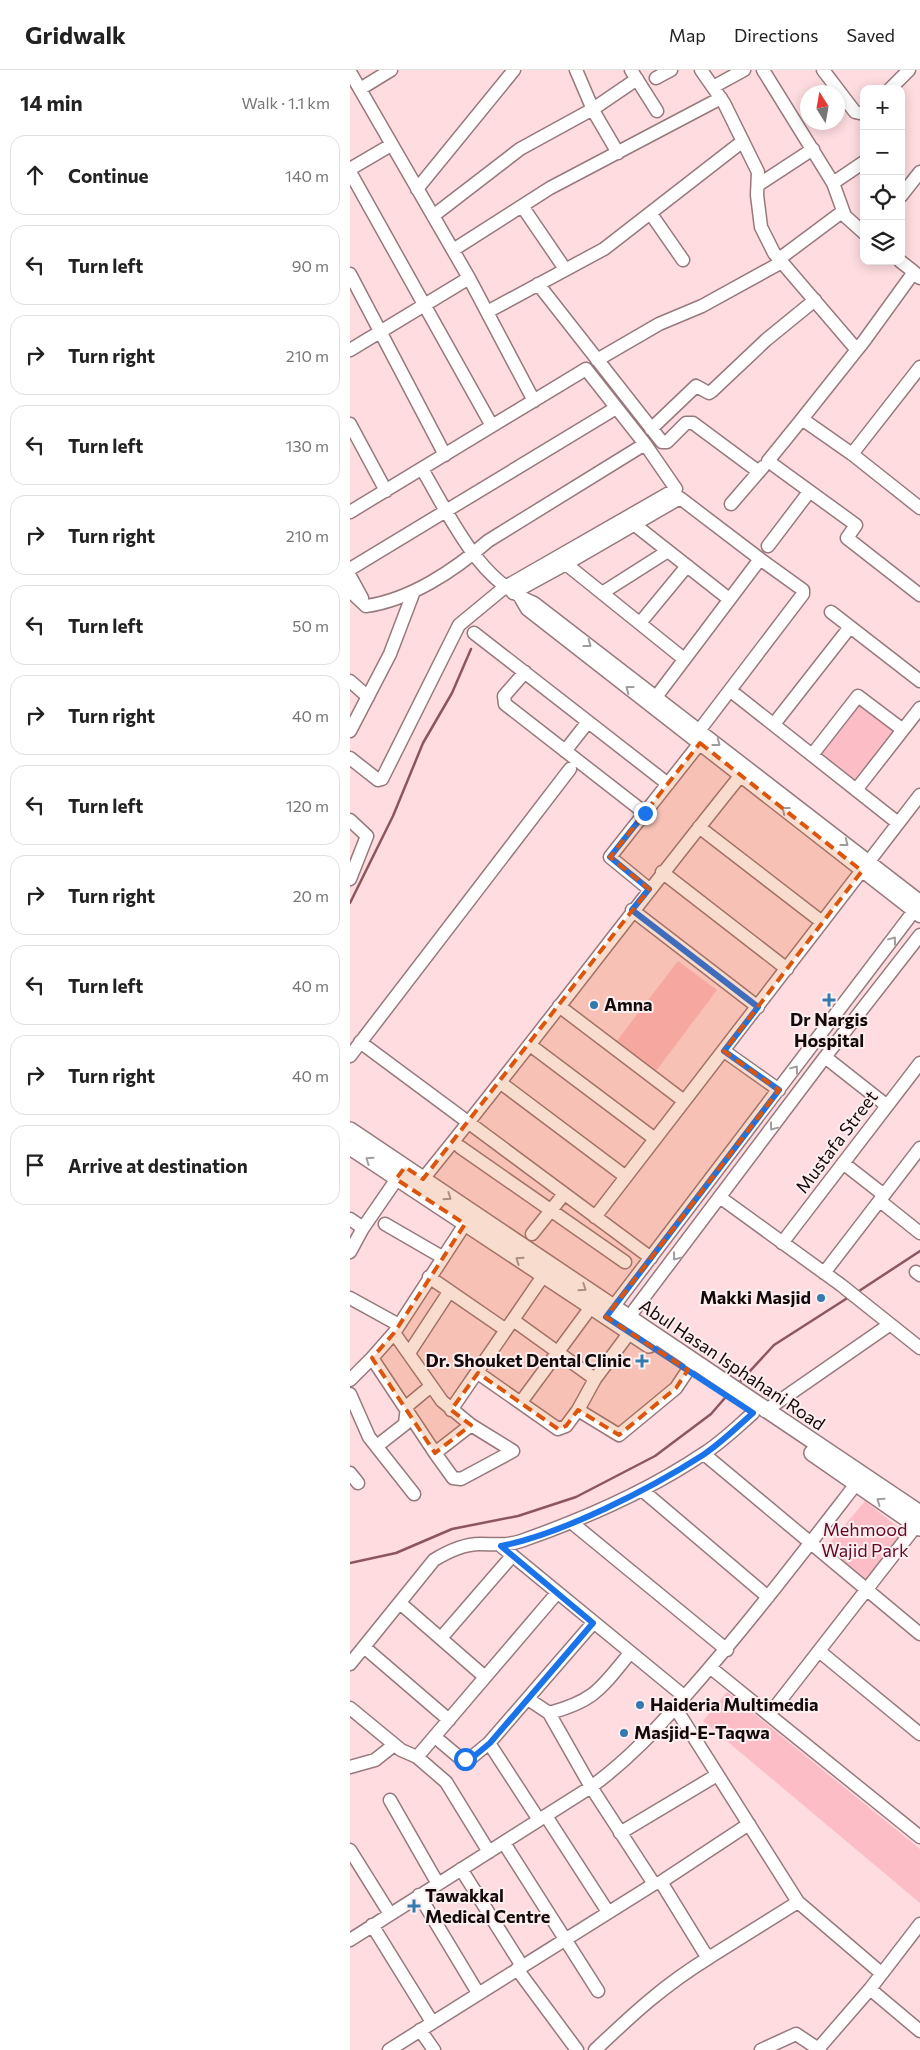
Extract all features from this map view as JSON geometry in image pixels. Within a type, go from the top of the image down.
[{"type":"main road","name":"Abul Hasan Isphahani Road","points":[[350,1130],[465,1224],[591,1307],[609,1312]]},
{"type":"main road","name":"Abul Hasan Isphahani Road","points":[[350,1147],[401,1173],[422,1180],[627,1326],[759,1410],[919,1522]]},
{"type":"main road","name":"Abul Hasan Isphahani Road","points":[[759,1410],[856,1484],[919,1522]]},
{"type":"street","points":[[360,89],[391,70]]},
{"type":"street","points":[[417,189],[514,70]]},
{"type":"street","points":[[576,70],[593,109],[618,154]]},
{"type":"street","points":[[656,78],[671,70]]},
{"type":"street","points":[[701,70],[721,98],[758,172],[757,195],[761,227],[781,260],[857,350]]},
{"type":"street","points":[[713,87],[744,70]]},
{"type":"street","points":[[763,70],[833,183],[842,212],[860,230]]},
{"type":"street","points":[[823,70],[855,112],[860,113]]},
{"type":"street","points":[[894,85],[909,70]]},
{"type":"street","points":[[350,72],[469,278],[534,401]]},
{"type":"street","points":[[433,216],[520,149],[593,109],[634,75],[657,111]]},
{"type":"street","points":[[453,250],[550,188],[618,154],[721,98]]},
{"type":"street","points":[[487,312],[604,249],[742,141]]},
{"type":"street","points":[[391,145],[350,170],[492,426]]},
{"type":"street","points":[[758,185],[813,149]]},
{"type":"street","points":[[833,183],[860,165]]},
{"type":"street","points":[[905,191],[920,172]]},
{"type":"street","points":[[522,206],[565,269]]},
{"type":"street","points":[[597,360],[659,324],[702,306],[781,260],[842,212]]},
{"type":"street","points":[[651,214],[683,260]]},
{"type":"street","points":[[731,504],[768,462],[917,275],[905,265]]},
{"type":"street","points":[[350,274],[445,455]]},
{"type":"street","points":[[350,350],[469,278]]},
{"type":"street","points":[[538,284],[651,429],[664,442],[686,423],[693,423],[759,472]]},
{"type":"street","points":[[651,429],[696,386],[709,393],[712,391],[766,340],[815,300]]},
{"type":"street","points":[[852,454],[920,367]]},
{"type":"street","points":[[350,512],[586,369],[645,444],[676,489],[459,625],[382,779],[378,780],[350,758]]},
{"type":"street","points":[[350,569],[616,408]]},
{"type":"street","points":[[802,419],[852,454],[920,508]]},
{"type":"street","points":[[350,424],[386,491]]},
{"type":"street","points":[[366,606],[378,604],[414,591],[473,554],[488,541],[645,444]]},
{"type":"street","points":[[768,462],[856,525],[846,538],[920,595]]},
{"type":"street","points":[[422,469],[473,554],[513,592],[534,603],[698,737],[918,908],[609,1312]]},
{"type":"street","points":[[768,546],[809,492]]},
{"type":"street","points":[[513,592],[566,564],[680,498],[804,592],[698,737],[668,784],[610,857],[649,889]]},
{"type":"street","points":[[634,525],[729,599]]},
{"type":"street","points":[[602,593],[668,550]]},
{"type":"street","points":[[653,701],[760,559]]},
{"type":"street","points":[[566,564],[684,659]]},
{"type":"street","points":[[640,623],[687,566]]},
{"type":"street","points":[[350,576],[366,606]]},
{"type":"street","points":[[350,591],[366,606]]},
{"type":"street","points":[[350,728],[390,654],[414,591]]},
{"type":"street","points":[[831,612],[920,681]]},
{"type":"street","points":[[774,724],[850,627]]},
{"type":"street","points":[[474,633],[668,784]]},
{"type":"street","points":[[525,672],[504,696],[506,704],[645,813]]},
{"type":"street","points":[[350,681],[368,697]]},
{"type":"street","points":[[731,691],[898,823]]},
{"type":"street","points":[[812,755],[858,696],[903,730]]},
{"type":"street","points":[[856,790],[920,708]]},
{"type":"street","points":[[565,751],[588,722]]},
{"type":"street","points":[[698,737],[741,775],[865,866]]},
{"type":"street","points":[[350,1056],[570,768]]},
{"type":"street","points":[[422,1180],[501,1083],[632,910],[741,775]]},
{"type":"street","points":[[595,1217],[920,795]]},
{"type":"street","points":[[350,820],[367,836],[350,879]]},
{"type":"street","points":[[699,827],[822,922]]},
{"type":"street","points":[[662,872],[787,968]]},
{"type":"street","points":[[632,910],[758,1007]]},
{"type":"street","points":[[478,1373],[558,1429],[566,1426],[578,1410],[627,1326],[825,1058],[920,935]]},
{"type":"street","points":[[560,1006],[684,1101]]},
{"type":"street","points":[[360,1042],[652,1258]]},
{"type":"street","points":[[530,1045],[655,1140]]},
{"type":"street","points":[[724,1051],[779,1090]]},
{"type":"street","points":[[825,1058],[886,1105]]},
{"type":"street","name":"Mustafa Street","points":[[782,1243],[920,1063]]},
{"type":"street","points":[[501,1083],[626,1177]]},
{"type":"street","points":[[460,1147],[625,1262]]},
{"type":"street","points":[[824,1273],[920,1148]]},
{"type":"street","points":[[843,1163],[920,1233]]},
{"type":"street","points":[[350,1252],[362,1228],[401,1173]]},
{"type":"street","points":[[532,1234],[564,1194]]},
{"type":"street","points":[[721,1198],[841,1285],[920,1348]]},
{"type":"street","points":[[350,1219],[362,1228]]},
{"type":"street","points":[[385,1224],[442,1257]]},
{"type":"street","points":[[350,1380],[372,1358],[396,1329],[465,1224]]},
{"type":"street","points":[[451,1410],[543,1276]]},
{"type":"street","points":[[429,1277],[450,1292],[557,1352],[595,1379]]},
{"type":"street","points":[[409,1353],[450,1292]]},
{"type":"street","points":[[350,1298],[396,1329],[431,1386],[451,1410],[513,1449],[512,1453],[461,1479],[453,1478],[372,1358]]},
{"type":"street","points":[[521,1402],[591,1307]]},
{"type":"street","points":[[350,1664],[434,1560],[447,1552],[479,1544],[501,1546],[520,1542],[572,1522],[642,1490],[704,1454],[759,1410],[889,1325]]},
{"type":"street","points":[[578,1410],[619,1435],[676,1388],[691,1368]]},
{"type":"street","points":[[377,1446],[405,1424],[408,1406],[431,1386]]},
{"type":"street","points":[[350,1394],[369,1437],[414,1494]]},
{"type":"street","points":[[435,1453],[471,1424]]},
{"type":"street","points":[[704,1454],[920,1634]]},
{"type":"street","points":[[350,1940],[591,1788],[623,1764],[676,1709],[727,1650],[856,1484]]},
{"type":"street","points":[[642,1490],[768,1598]]},
{"type":"street","points":[[572,1522],[727,1650]]},
{"type":"street","points":[[769,1715],[919,1522]]},
{"type":"street","points":[[501,1546],[685,1697]]},
{"type":"street","points":[[441,1638],[512,1556]]},
{"type":"street","points":[[417,1757],[557,1593]]},
{"type":"street","points":[[400,1603],[485,1677]]},
{"type":"street","points":[[442,1742],[460,1758],[472,1758],[490,1743],[593,1623]]},
{"type":"street","points":[[364,1647],[449,1720]]},
{"type":"street","points":[[819,1652],[920,1734]]},
{"type":"street","points":[[549,1713],[589,1699],[598,1692],[630,1653]]},
{"type":"street","points":[[711,1668],[920,1837]]},
{"type":"street","points":[[528,1699],[549,1713],[591,1788],[620,1833],[658,1883],[704,1952],[710,1957]]},
{"type":"street","points":[[350,1708],[394,1745],[417,1757],[446,1782],[489,1852]]},
{"type":"street","points":[[676,1709],[798,1902],[881,1973]]},
{"type":"street","points":[[490,1743],[608,1912]]},
{"type":"street","points":[[350,1767],[375,1760],[394,1745]]},
{"type":"street","points":[[620,1833],[716,1775]]},
{"type":"street","points":[[390,1800],[438,1884]]},
{"type":"street","points":[[389,2050],[564,1939],[658,1883],[749,1824]]},
{"type":"street","points":[[504,1843],[598,1991]]},
{"type":"street","points":[[350,1850],[390,1914]]},
{"type":"street","points":[[461,1869],[520,1967],[577,2050]]},
{"type":"street","points":[[419,1895],[478,1993]]},
{"type":"street","points":[[594,2050],[628,2016],[658,1991],[798,1902]]},
{"type":"street","points":[[372,1926],[432,2022]]},
{"type":"street","points":[[761,2050],[796,2034],[819,2050],[919,1926]]},
{"type":"street","points":[[870,1989],[920,2031]]},
{"type":"street","points":[[420,2030],[434,2050]]},
{"type":"highlighted area","points":[[700,743],[862,871],[724,1051],[779,1090],[606,1317],[688,1370],[676,1388],[619,1435],[578,1410],[566,1426],[558,1429],[478,1373],[451,1410],[471,1425],[435,1453],[372,1358],[394,1333],[465,1224],[396,1179],[405,1167],[423,1179],[649,889],[610,857]]},
{"type":"green space","points":[[859,703],[896,731],[857,783],[820,755]]},
{"type":"green space","points":[[678,961],[717,990],[656,1071],[616,1042]]},
{"type":"green space","name":"Mehmood Wajid Park","points":[[865,1501],[904,1532],[864,1583],[823,1551]]},
{"type":"green space","points":[[727,1692],[920,1849],[920,1903],[703,1721]]},
{"type":"waterway","points":[[350,903],[393,816],[423,743],[452,693],[471,649]]},
{"type":"waterway","points":[[856,1293],[920,1251]]},
{"type":"waterway","points":[[738,1384],[774,1345],[849,1297]]},
{"type":"waterway","points":[[350,1563],[396,1553],[452,1529],[518,1516],[576,1497],[655,1456],[711,1414],[731,1391]]},
{"type":"place","name":"Dr Nargis Hospital","points":[[829,1000]]},
{"type":"place","name":"Amna","points":[[594,1005]]},
{"type":"place","name":"Makki Masjid","points":[[821,1298]]},
{"type":"place","name":"Dr. Shouket Dental Clinic","points":[[642,1361]]},
{"type":"place","name":"Haideria Multimedia","points":[[640,1705]]},
{"type":"place","name":"Masjid-E-Taqwa","points":[[624,1733]]},
{"type":"place","name":"Tawakkal Medical Centre","points":[[414,1906]]},
{"type":"route","points":[[465,1759],[472,1758],[490,1743],[593,1623],[501,1546],[520,1542],[572,1522],[642,1490],[704,1454],[753,1413],[606,1317],[779,1090],[724,1051],[758,1007],[632,910],[649,889],[610,857],[645,813]]}]
